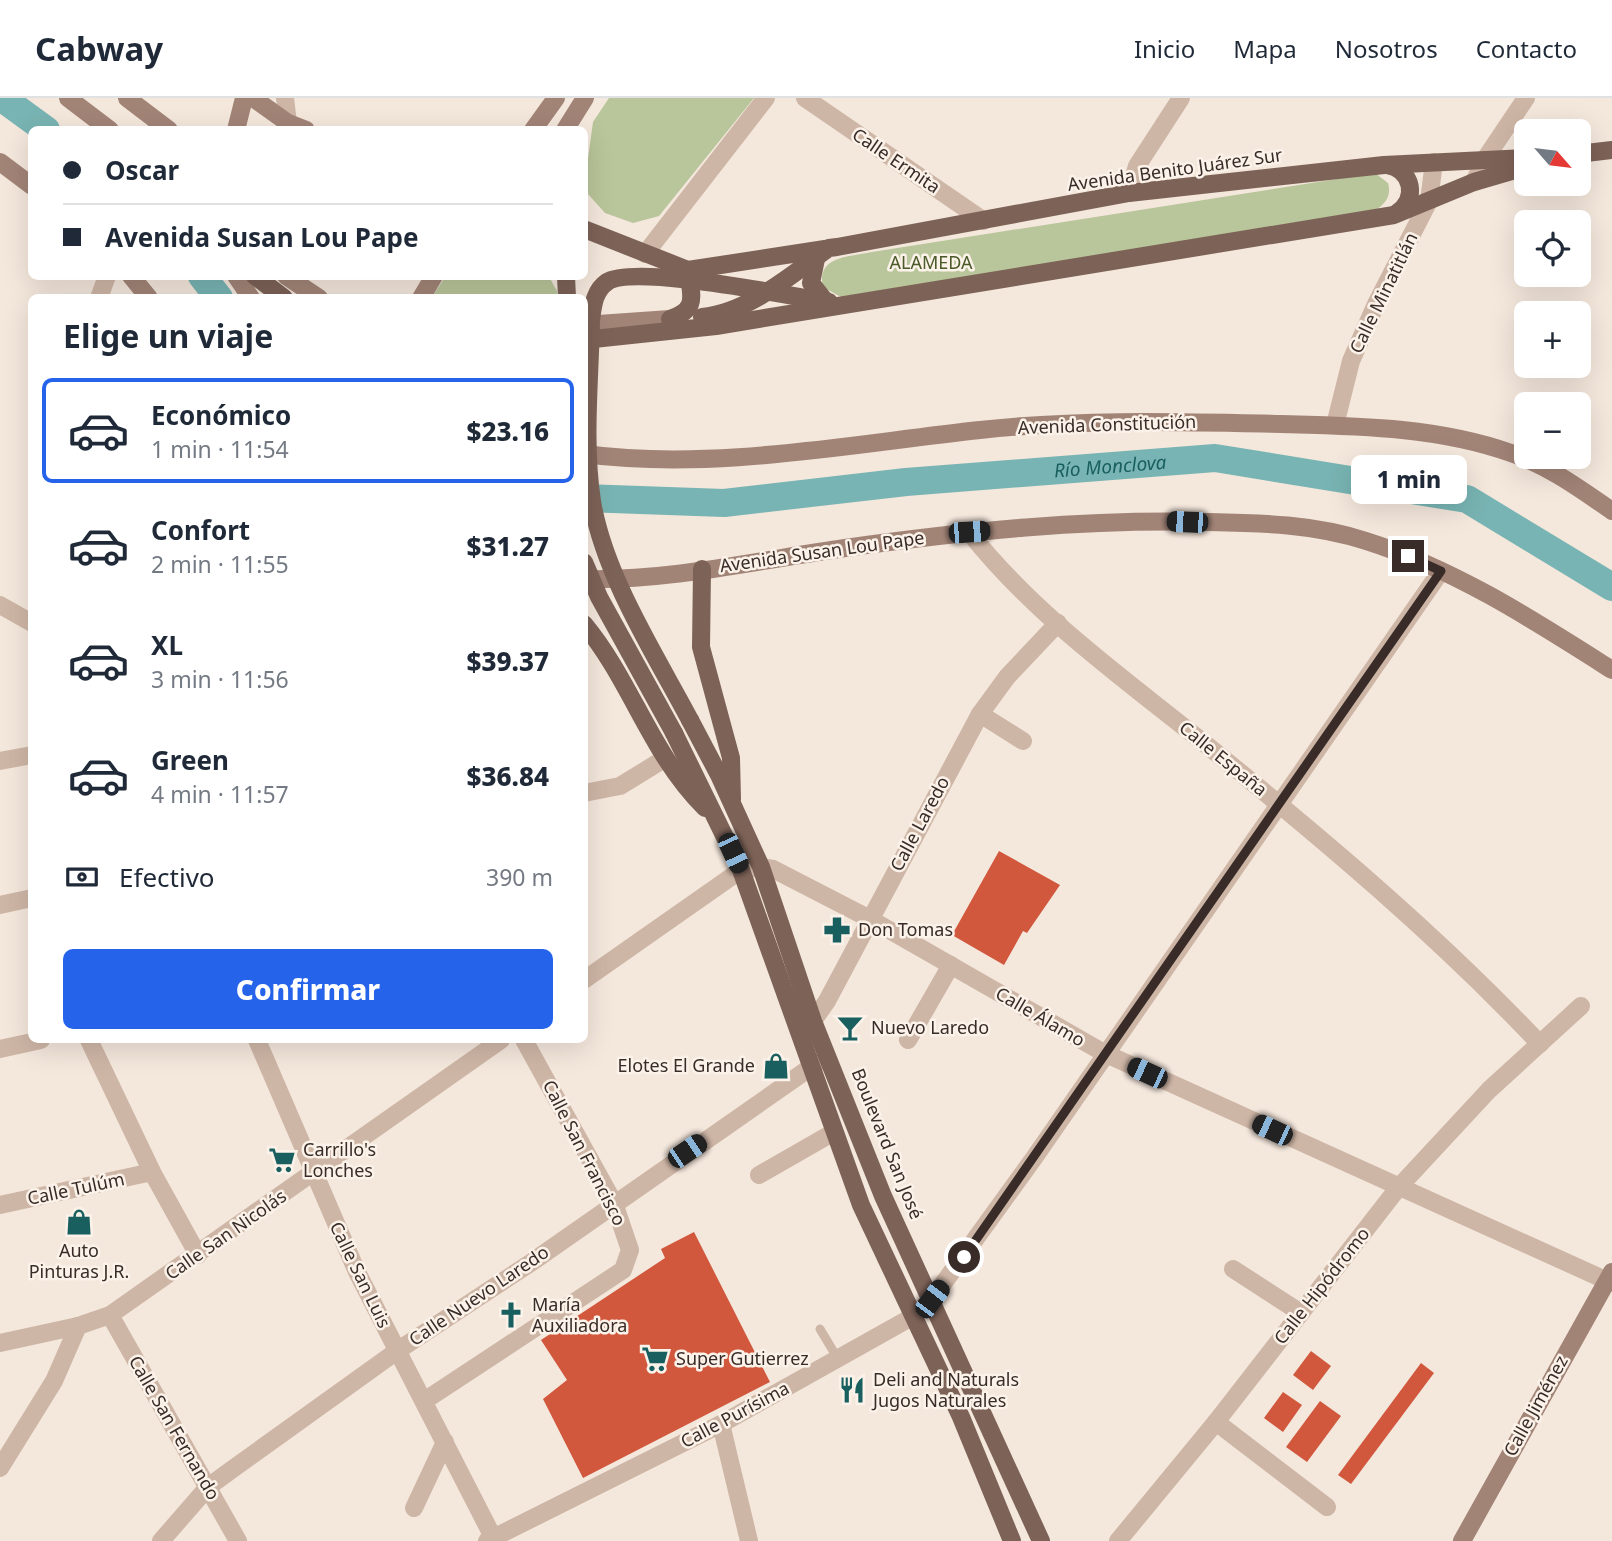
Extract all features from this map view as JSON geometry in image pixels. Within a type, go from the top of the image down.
[{"type":"main road","points":[[1591,152],[1612,150]]},
{"type":"main road","name":"Avenida Benito Juárez Sur","points":[[670,319],[720,314],[763,293],[822,253],[1129,193],[1384,165],[1514,158]]},
{"type":"main road","points":[[1384,165],[1404,173],[1410,185],[1406,206],[1394,215]]},
{"type":"main road","points":[[588,340],[716,326],[834,303],[1394,215],[1474,182],[1514,170]]},
{"type":"main road","points":[[588,231],[689,275],[763,293],[834,303]]},
{"type":"main road","points":[[822,253],[812,266],[811,283],[834,303]]},
{"type":"main road","points":[[588,323],[596,295],[612,279],[645,275],[689,275],[822,253]]},
{"type":"main road","points":[[670,319],[685,313],[691,306],[689,275]]},
{"type":"main road","points":[[260,280],[279,294]]},
{"type":"main road","name":"Boulevard San José","points":[[588,323],[588,445],[592,502],[602,542],[633,611],[732,803],[761,867],[813,1021],[883,1196],[1041,1541]]},
{"type":"main road","points":[[702,569],[701,647],[731,758],[732,803]]},
{"type":"main road","points":[[588,571],[599,597],[674,733],[741,870],[797,1033],[878,1245],[961,1417],[1012,1541]]},
{"type":"main road","points":[[588,629],[664,759],[692,795],[717,819]]},
{"type":"main road","points":[[878,1245],[883,1196]]},
{"type":"main road","points":[[878,1245],[917,1268]]},
{"type":"street","points":[[68,98],[105,126]]},
{"type":"street","points":[[127,98],[164,126]]},
{"type":"street","points":[[237,126],[244,98]]},
{"type":"street","points":[[253,98],[296,126]]},
{"type":"street","points":[[285,98],[288,123]]},
{"type":"street","points":[[568,126],[585,98]]},
{"type":"street","points":[[581,126],[592,98]]},
{"type":"street","points":[[645,254],[766,98]]},
{"type":"street","points":[[1129,193],[1137,166],[1181,98]]},
{"type":"street","points":[[1474,182],[1485,159],[1526,98]]},
{"type":"street","name":"Calle Ermita","points":[[807,99],[984,221]]},
{"type":"street","points":[[536,126],[552,104]]},
{"type":"street","points":[[549,126],[552,104]]},
{"type":"street","points":[[0,162],[28,183]]},
{"type":"street","name":"Calle Minatitlán","points":[[1335,425],[1351,361],[1377,302],[1429,201],[1434,162]]},
{"type":"street","points":[[134,280],[146,294]]},
{"type":"street","points":[[292,280],[313,294]]},
{"type":"street","points":[[588,323],[670,319]]},
{"type":"street","name":"Avenida Constitución","points":[[588,455],[635,461],[714,458],[983,430],[1115,422],[1335,425],[1418,431],[1512,453],[1570,482],[1612,511]]},
{"type":"street","name":"Avenida Susan Lou Pape","points":[[588,579],[702,569],[969,532],[1132,522],[1297,525],[1366,541],[1441,571],[1494,597],[1612,670]]},
{"type":"street","name":"Calle España","points":[[969,532],[1004,574],[1058,623],[1280,804],[1396,906],[1540,1044]]},
{"type":"street","name":"Calle Purísima","points":[[492,1540],[721,1424],[912,1317],[932,1299],[1034,1158],[1104,1053],[1441,571]]},
{"type":"street","points":[[0,605],[28,621]]},
{"type":"street","name":"Calle Laredo","points":[[797,1033],[813,1021],[980,714],[1007,677],[1058,623]]},
{"type":"street","points":[[980,714],[1023,741]]},
{"type":"street","points":[[0,761],[28,756]]},
{"type":"street","points":[[588,792],[620,786],[664,759]]},
{"type":"street","name":"Calle Álamo","points":[[741,870],[761,867],[790,875],[1104,1053],[1398,1188],[1610,1278]]},
{"type":"street","points":[[588,977],[741,870]]},
{"type":"street","points":[[0,905],[28,899]]},
{"type":"street","points":[[908,1040],[951,965]]},
{"type":"street","name":"Calle Hipódromo","points":[[1118,1541],[1216,1422],[1398,1188],[1489,1090],[1581,1006]]},
{"type":"street","points":[[0,1049],[28,1043]]},
{"type":"street","name":"Calle San Luis","points":[[260,1043],[313,1174],[492,1540]]},
{"type":"street","name":"Calle San Nicolás","points":[[0,1343],[79,1326],[110,1315],[497,1043]]},
{"type":"street","name":"Calle San Francisco","points":[[424,1401],[623,1270],[630,1250],[614,1203],[526,1043]]},
{"type":"street","points":[[92,1044],[152,1172],[198,1255]]},
{"type":"street","name":"Calle Nuevo Laredo","points":[[161,1541],[208,1487],[397,1350],[828,1056]]},
{"type":"street","points":[[759,1175],[834,1132]]},
{"type":"street","name":"Calle Tulúm","points":[[0,1205],[152,1172]]},
{"type":"street","points":[[1233,1269],[1301,1313]]},
{"type":"street","name":"Calle Jiménez","points":[[1462,1541],[1610,1278]]},
{"type":"street","name":"Calle San Fernando","points":[[110,1315],[238,1541]]},
{"type":"street","points":[[0,1468],[54,1381],[79,1326]]},
{"type":"street","points":[[1216,1422],[1327,1507]]},
{"type":"street","points":[[721,1424],[749,1541]]},
{"type":"street","points":[[414,1508],[445,1442]]},
{"type":"lane","points":[[820,1329],[838,1359]]},
{"type":"green space","points":[[609,98],[754,98],[659,216],[633,223],[605,213],[588,194],[588,159],[593,122]]},
{"type":"green space","name":"ALAMEDA","points":[[1375,173],[1388,183],[1389,192],[1384,203],[1374,211],[841,297],[823,287],[824,269],[845,257]]},
{"type":"green space","points":[[443,280],[551,280],[557,291],[557,294],[434,294]]},
{"type":"building","points":[[999,851],[1060,885],[1027,933],[1023,931],[1004,965],[952,935]]},
{"type":"building","points":[[694,1232],[770,1382],[583,1478],[543,1399],[567,1380],[541,1340],[665,1258],[661,1249]]},
{"type":"building","points":[[1311,1351],[1331,1366],[1313,1390],[1293,1375]]},
{"type":"building","points":[[1421,1363],[1434,1373],[1351,1484],[1338,1475]]},
{"type":"building","points":[[1283,1392],[1302,1405],[1283,1432],[1264,1418]]},
{"type":"building","points":[[1320,1401],[1341,1416],[1307,1462],[1286,1447]]},
{"type":"waterway","name":"Río Monclova","points":[[2,98],[40,126]]},
{"type":"waterway","name":"Río Monclova","points":[[205,280],[216,294]]},
{"type":"waterway","name":"Río Monclova","points":[[588,498],[724,503],[906,482],[1215,458],[1467,499],[1612,587]]},
{"type":"place","name":"Don Tomas","points":[[837,930]]},
{"type":"place","name":"Nuevo Laredo","points":[[850,1028]]},
{"type":"place","name":"Elotes El Grande","points":[[776,1066]]},
{"type":"place","name":"Carrillo's Lonches","points":[[282,1160]]},
{"type":"place","name":"Auto Pinturas J.R.","points":[[79,1222]]},
{"type":"place","name":"María Auxiliadora","points":[[511,1315]]},
{"type":"place","name":"Super Gutierrez","points":[[655,1359]]},
{"type":"place","name":"Deli and Naturals Jugos Naturales","points":[[852,1390]]},
{"type":"route","points":[[964,1257],[1104,1053],[1349,707],[1441,571],[1408,556]]}]
